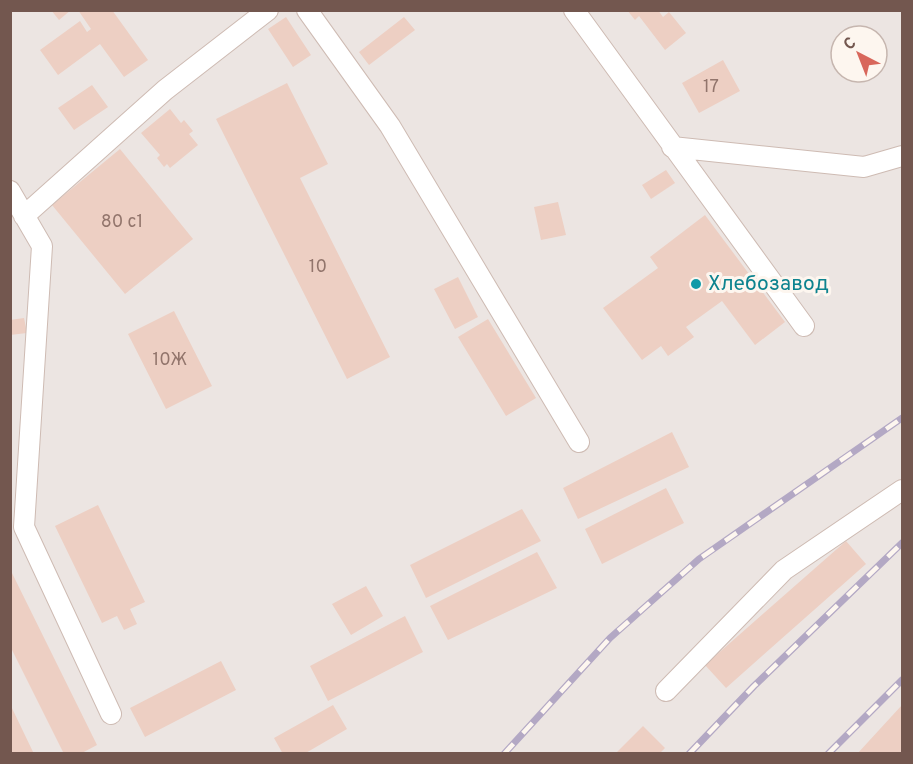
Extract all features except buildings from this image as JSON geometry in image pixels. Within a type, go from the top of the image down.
[{"type":"street","points":[[24,216],[165,90],[268,10]]},
{"type":"street","points":[[307,10],[390,126],[579,442]]},
{"type":"street","points":[[574,10],[804,326]]},
{"type":"street","points":[[672,147],[864,167],[903,156]]},
{"type":"street","points":[[10,191],[42,246],[24,527],[111,714]]},
{"type":"street","points":[[666,691],[784,570],[903,490]]},
{"type":"shaded area","points":[[11,11],[902,11],[902,753],[11,753]]},
{"type":"railway","points":[[504,754],[610,638],[699,559],[902,418]]},
{"type":"railway","points":[[689,754],[754,686],[902,543]]},
{"type":"railway","points":[[828,754],[902,680]]},
{"type":"place","name":"Хлебозавод","points":[[696,284]]}]
